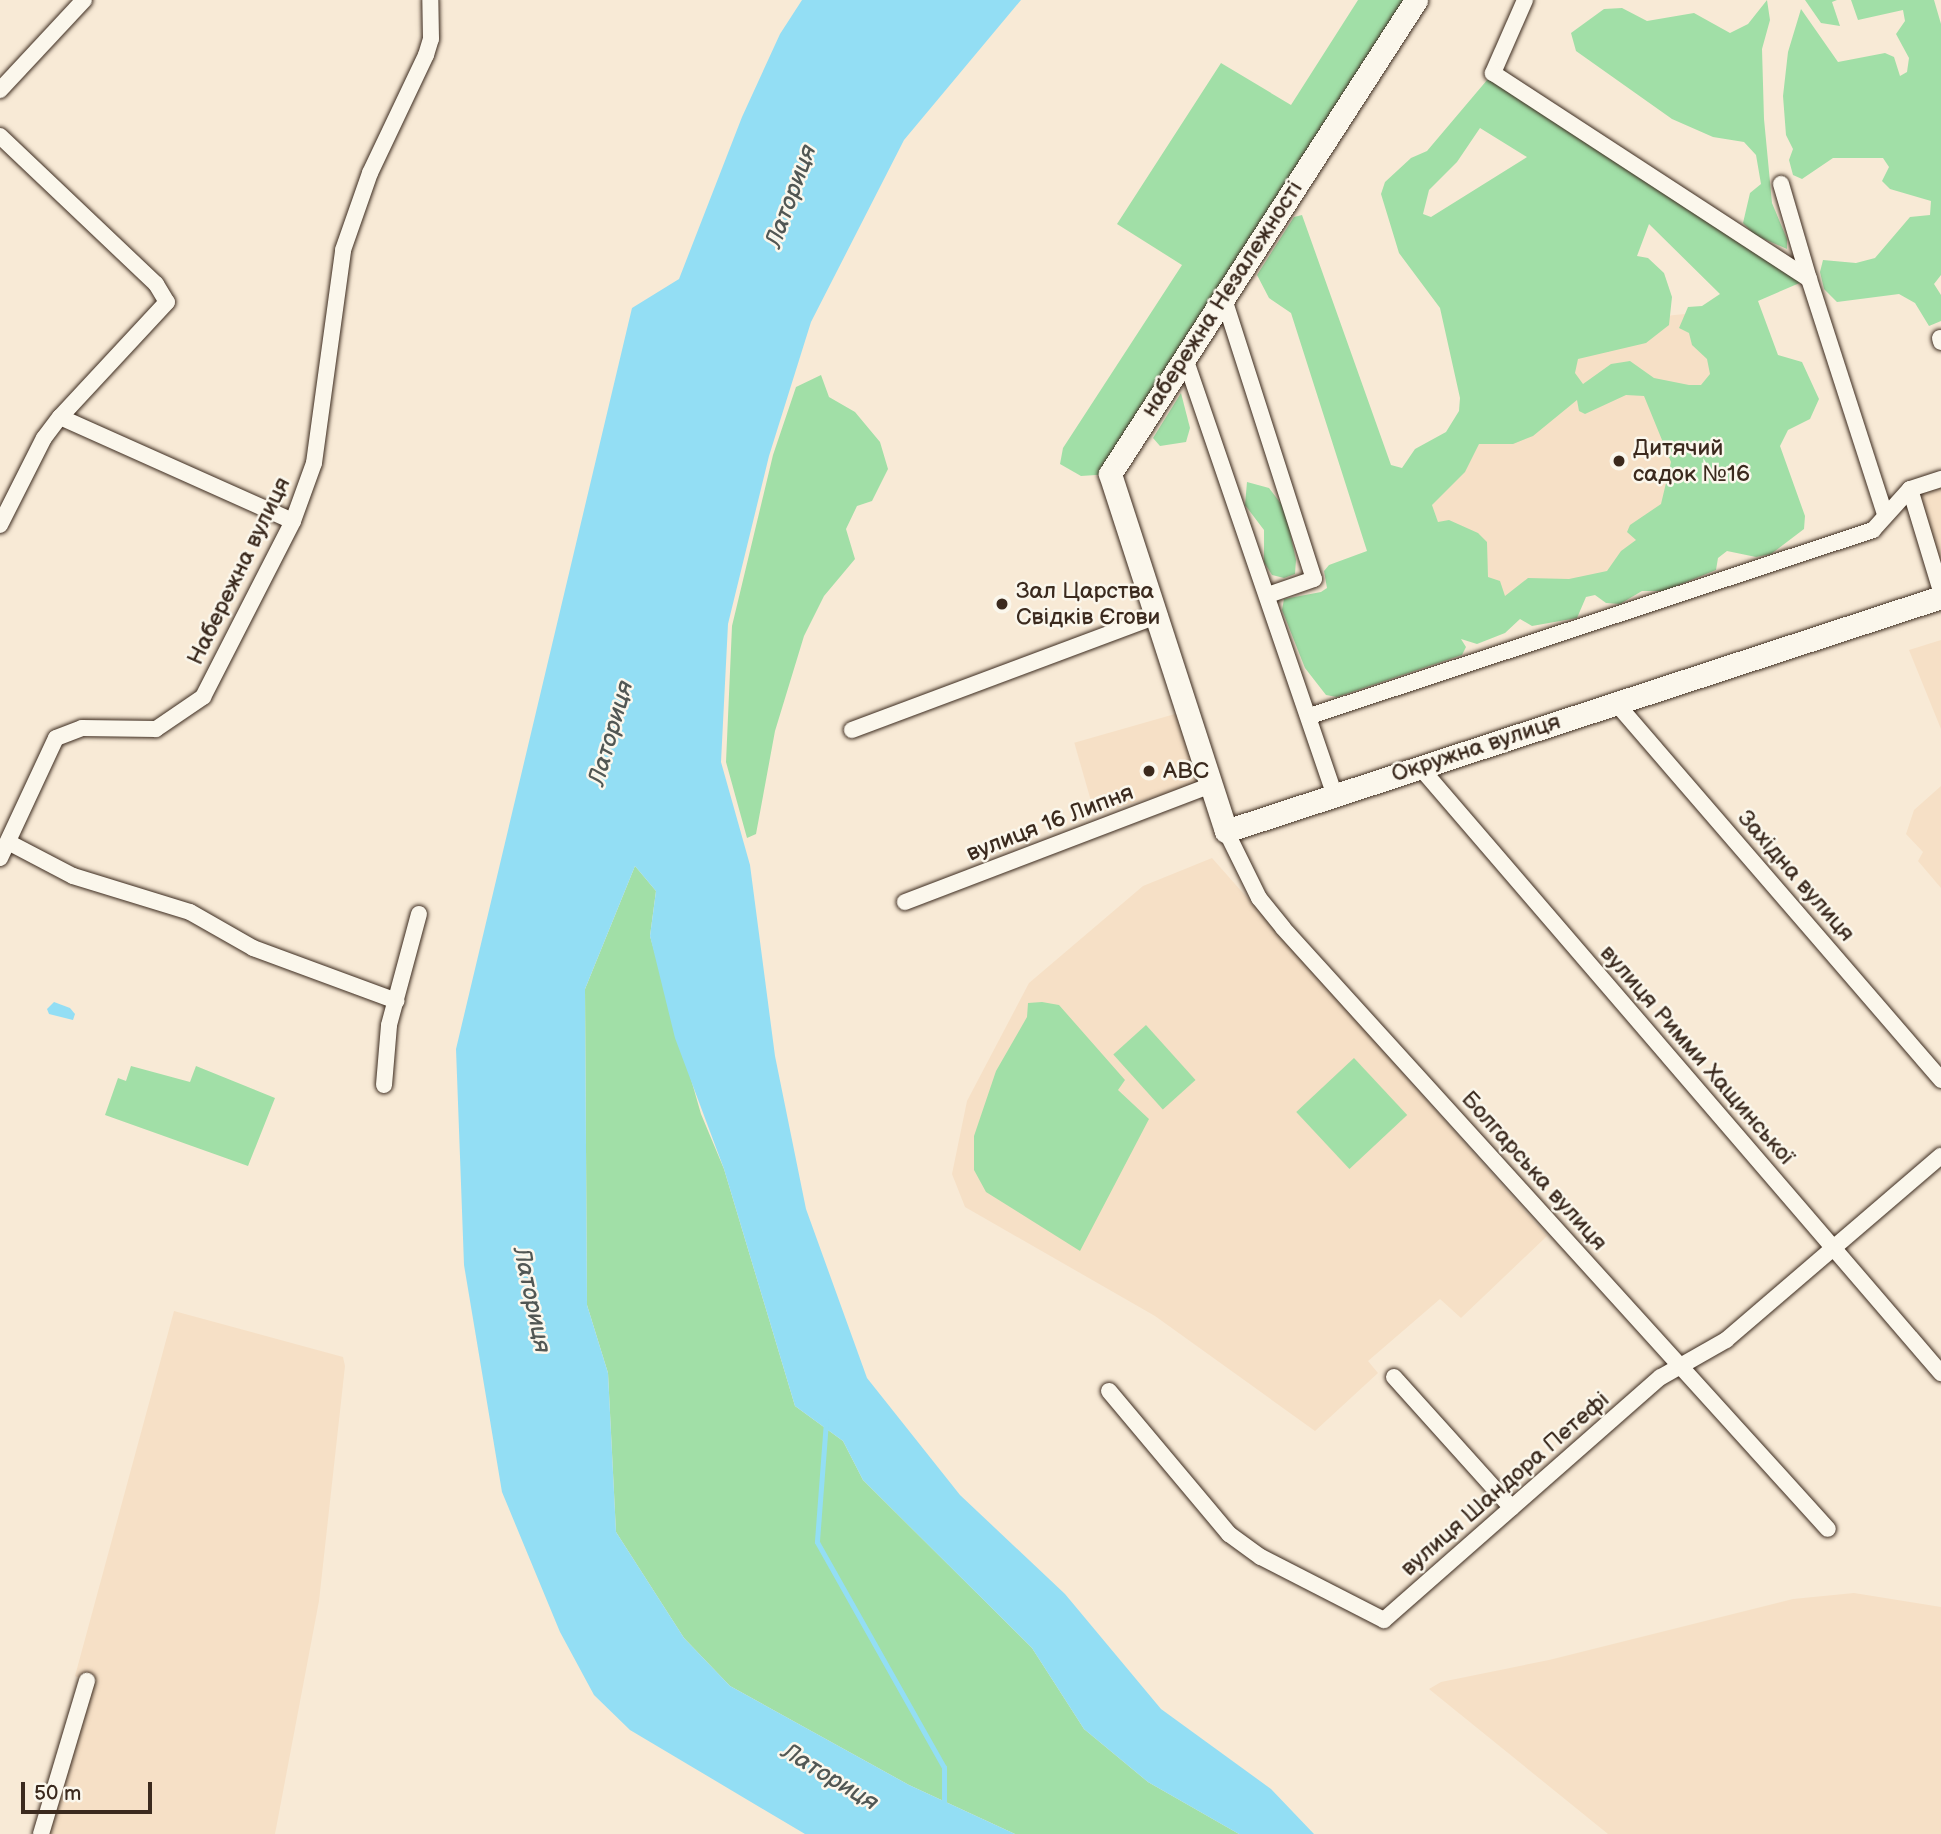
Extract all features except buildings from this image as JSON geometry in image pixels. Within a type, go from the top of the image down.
[{"type":"street","points":[[0,90],[84,0]]},
{"type":"street","name":"Набережна вулиця","points":[[0,858],[56,738],[82,728],[156,729],[203,697],[293,520],[314,463],[350,226],[426,55],[431,39],[430,0]]},
{"type":"street","name":"набережна Незалежності","points":[[1158,615],[1110,474],[1416,0]]},
{"type":"street","points":[[1525,0],[1493,73],[1809,279]]},
{"type":"street","points":[[0,136],[156,284],[167,302],[60,417],[44,438],[0,525]]},
{"type":"street","points":[[1781,184],[1885,514]]},
{"type":"street","points":[[1224,299],[1314,579],[1268,595]]},
{"type":"street","points":[[1185,358],[1310,716],[1334,794]]},
{"type":"street","points":[[60,417],[293,520]]},
{"type":"street","points":[[1310,716],[1873,530],[1910,489],[1941,479]]},
{"type":"street","points":[[1910,489],[1941,591]]},
{"type":"street","name":"Окружна вулиця","points":[[1226,831],[1941,597]]},
{"type":"street","points":[[852,730],[1158,615],[1226,831]]},
{"type":"street","name":"Західна вулиця","points":[[1616,703],[1941,1080]]},
{"type":"street","name":"вулиця Римми Хащинської","points":[[1419,766],[1941,1373]]},
{"type":"street","name":"вулиця 16 Липня","points":[[905,902],[1210,785]]},
{"type":"street","name":"Болгарська вулиця","points":[[1226,831],[1259,898],[1283,928],[1828,1529]]},
{"type":"street","points":[[8,842],[73,876],[190,912],[253,948],[396,1001]]},
{"type":"street","points":[[384,1085],[396,1001],[419,914]]},
{"type":"street","name":"вулиця Шандора Петефі","points":[[1109,1391],[1229,1534],[1261,1557],[1384,1620],[1661,1377],[1726,1340],[1941,1156]]},
{"type":"street","points":[[1394,1377],[1512,1508]]},
{"type":"street","points":[[41,1834],[87,1681]]},
{"type":"shaded area","name":"Дитячий садок №16","points":[[1735,309],[1801,518],[1473,625],[1432,505],[1524,330]]},
{"type":"shaded area","points":[[1941,483],[1941,579],[1915,492]]},
{"type":"shaded area","points":[[1941,640],[1941,729],[1909,650]]},
{"type":"shaded area","points":[[1182,712],[1202,783],[1095,814],[1074,743]]},
{"type":"shaded area","points":[[1941,786],[1941,888],[1918,861],[1923,852],[1906,834],[1914,810]]},
{"type":"shaded area","points":[[1212,858],[1547,1236],[1461,1318],[1440,1299],[1368,1361],[1378,1373],[1315,1431],[1155,1316],[965,1207],[952,1174],[967,1101],[1029,983],[1143,886]]},
{"type":"shaded area","points":[[174,1311],[343,1357],[345,1366],[319,1601],[275,1834],[41,1834],[87,1681],[75,1676]]},
{"type":"shaded area","points":[[1854,1593],[1941,1607],[1941,1834],[1608,1834],[1429,1689],[1441,1682],[1549,1660],[1793,1599]]},
{"type":"green space","points":[[1358,0],[1416,0],[1110,474],[1081,476],[1060,464],[1063,448],[1182,265],[1117,224],[1221,63],[1291,105]]},
{"type":"green space","points":[[1767,0],[1770,20],[1762,49],[1764,119],[1772,203],[1787,239],[1787,249],[1755,235],[1743,223],[1750,193],[1761,184],[1756,155],[1744,142],[1713,137],[1672,119],[1576,51],[1571,33],[1604,9],[1622,8],[1647,21],[1694,13],[1730,33],[1748,24]]},
{"type":"green space","points":[[1805,0],[1837,0],[1832,2],[1840,26],[1821,23]]},
{"type":"green space","points":[[1851,0],[1934,0],[1941,24],[1941,275],[1934,284],[1941,295],[1941,321],[1929,326],[1915,303],[1899,294],[1837,302],[1824,289],[1820,272],[1823,260],[1856,263],[1875,258],[1910,217],[1930,215],[1931,201],[1890,189],[1882,181],[1889,167],[1883,158],[1833,158],[1802,179],[1793,175],[1789,160],[1793,149],[1786,135],[1783,96],[1788,52],[1801,9],[1838,62],[1885,53],[1894,57],[1900,76],[1907,72],[1909,58],[1896,34],[1905,21],[1903,10],[1858,20]]},
{"type":"green space","points":[[1493,73],[1809,279],[1758,301],[1778,355],[1802,362],[1819,399],[1810,419],[1788,430],[1780,446],[1805,516],[1804,529],[1771,554],[1756,557],[1727,551],[1718,558],[1716,570],[1664,591],[1642,591],[1620,604],[1606,603],[1595,595],[1586,597],[1577,618],[1532,626],[1520,619],[1505,633],[1477,644],[1461,639],[1466,647],[1462,655],[1337,697],[1326,695],[1305,668],[1282,610],[1284,599],[1321,592],[1327,588],[1324,571],[1329,565],[1367,551],[1291,313],[1269,298],[1257,275],[1294,217],[1302,215],[1391,465],[1402,468],[1415,449],[1446,432],[1459,411],[1460,398],[1440,308],[1399,253],[1381,194],[1385,182],[1411,158],[1427,151]],"holes":[[[1480,128],[1527,157],[1431,217],[1423,214],[1429,190],[1457,162]],[[1649,224],[1720,294],[1702,306],[1688,307],[1679,328],[1689,333],[1692,345],[1707,359],[1710,374],[1701,385],[1654,378],[1630,361],[1611,364],[1583,384],[1575,373],[1578,359],[1646,343],[1669,325],[1672,297],[1664,273],[1648,258],[1637,256]],[[1626,395],[1644,396],[1671,462],[1661,504],[1630,525],[1627,532],[1636,540],[1621,551],[1607,571],[1569,579],[1528,578],[1505,596],[1500,581],[1488,577],[1487,542],[1478,533],[1449,520],[1438,522],[1432,505],[1465,472],[1479,444],[1513,444],[1533,436],[1577,400],[1579,411],[1585,414]]]},
{"type":"green space","points":[[821,375],[829,397],[855,412],[880,442],[888,469],[872,501],[857,506],[846,529],[855,559],[824,596],[804,636],[775,731],[756,834],[747,838],[726,762],[732,626],[773,455],[796,387]]},
{"type":"green space","points":[[1181,393],[1190,428],[1186,442],[1160,446],[1153,438]]},
{"type":"green space","points":[[1247,482],[1269,488],[1285,509],[1296,560],[1295,574],[1284,578],[1272,575],[1264,562],[1264,530],[1245,505]]},
{"type":"green space","points":[[635,866],[656,891],[650,936],[701,1114],[724,1169],[795,1406],[843,1441],[863,1480],[1032,1648],[1084,1729],[1148,1782],[1239,1834],[1015,1834],[909,1785],[730,1686],[684,1638],[616,1532],[608,1373],[587,1305],[585,989]]},
{"type":"green space","points":[[1028,1003],[1059,1005],[1125,1080],[1118,1090],[1149,1119],[1080,1251],[986,1192],[974,1170],[974,1136],[996,1071],[1027,1017]]},
{"type":"green space","points":[[1146,1025],[1196,1080],[1163,1109],[1113,1054]]},
{"type":"green space","points":[[1354,1058],[1407,1115],[1349,1169],[1296,1112]]},
{"type":"green space","points":[[131,1066],[190,1082],[196,1066],[275,1098],[248,1166],[105,1115],[118,1078],[126,1081]]},
{"type":"water","points":[[802,0],[1021,0],[904,140],[811,322],[769,456],[728,624],[721,762],[750,865],[775,1056],[806,1209],[867,1378],[960,1495],[1065,1594],[1161,1709],[1271,1789],[1314,1834],[1239,1834],[1148,1782],[1084,1729],[1032,1648],[863,1480],[843,1441],[795,1406],[724,1169],[675,1038],[650,936],[656,891],[635,866],[585,989],[587,1305],[608,1373],[616,1532],[684,1638],[730,1686],[909,1785],[1015,1834],[805,1834],[630,1730],[594,1695],[560,1632],[502,1492],[464,1265],[456,1049],[632,308],[679,279],[742,117],[780,34]]},
{"type":"water","points":[[54,1002],[70,1008],[75,1014],[73,1020],[49,1014],[47,1009]]},
{"type":"waterway","name":"Латориця","points":[[826,1421],[817,1542],[944,1767],[944,1805]]},
{"type":"place","name":"Дитячий садок №16","points":[[1619,461]]},
{"type":"place","name":"Зал Царства Свідків Єгови","points":[[1002,604]]},
{"type":"place","name":"ABC","points":[[1149,771]]}]
